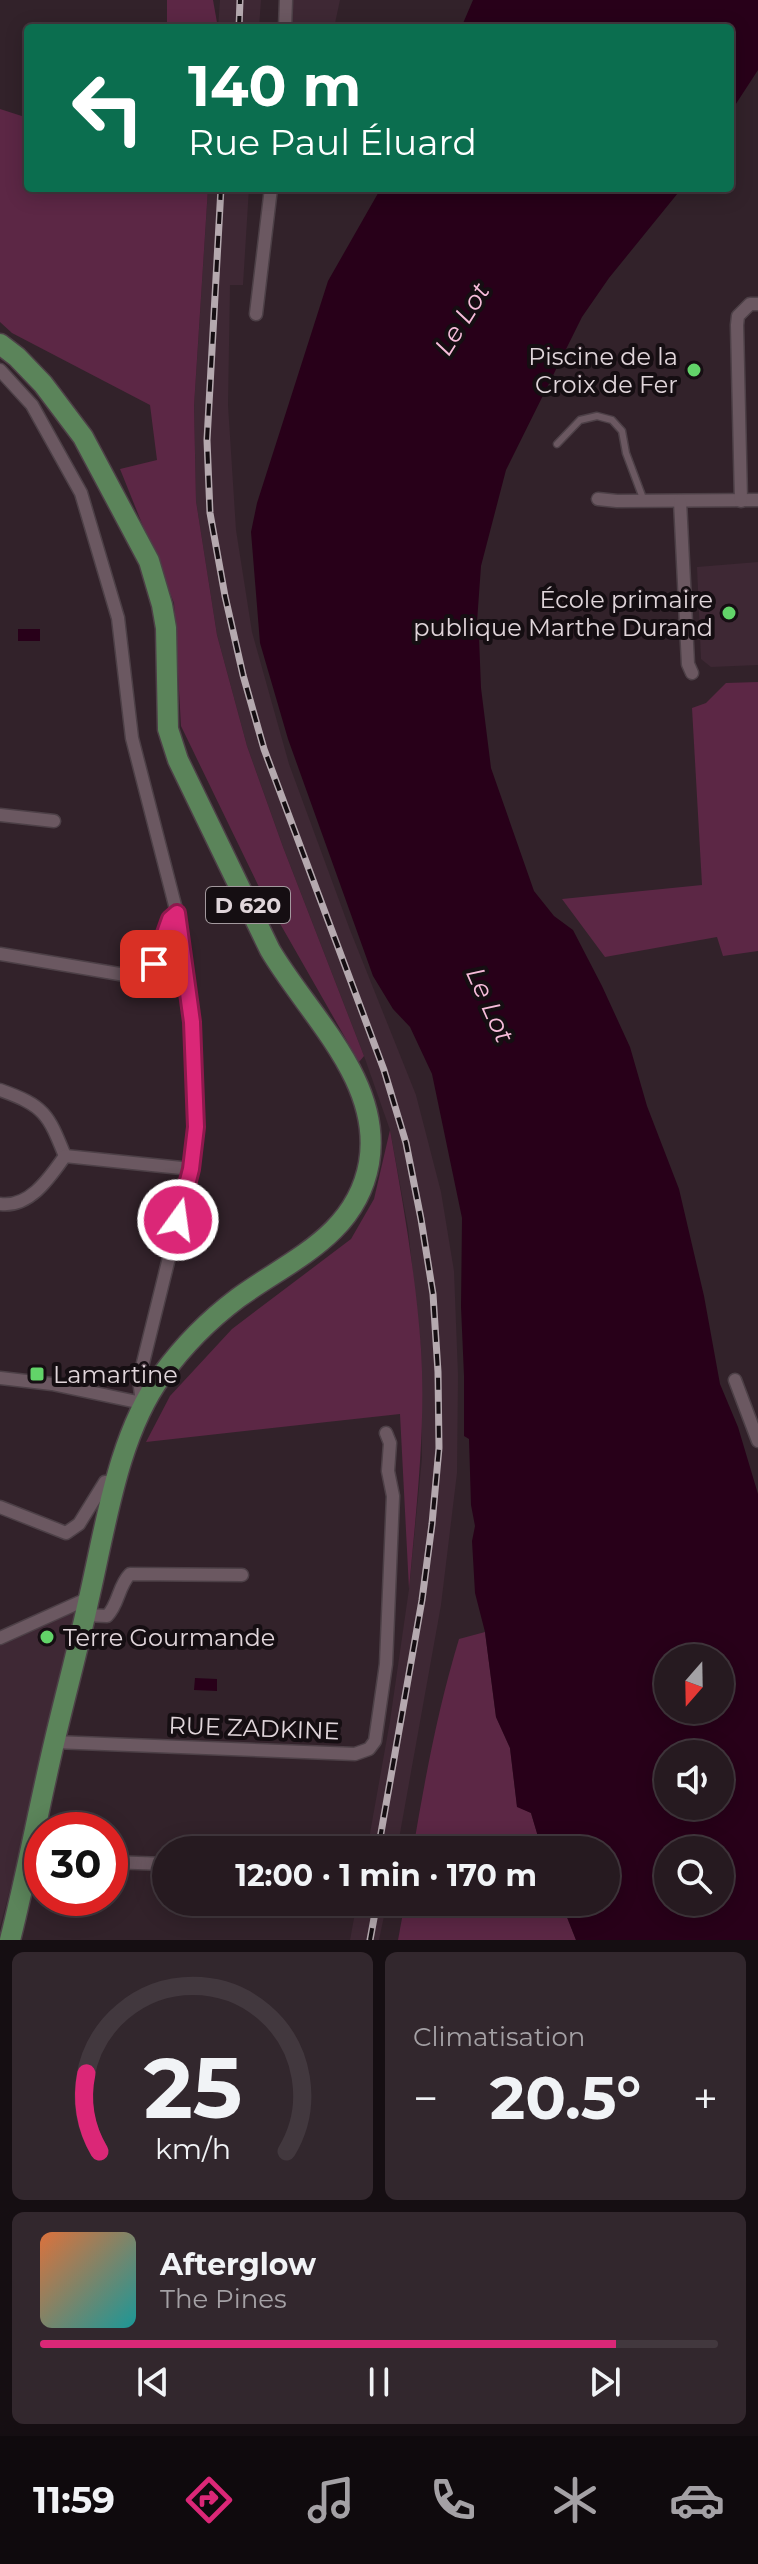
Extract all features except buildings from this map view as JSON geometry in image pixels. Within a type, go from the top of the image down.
[{"type":"main road","name":"D 620","points":[[0,344],[43,384],[83,437],[149,561],[166,628],[168,729],[178,760],[270,950],[331,1038],[355,1079],[368,1105],[372,1132],[369,1165],[360,1191],[343,1220],[311,1251],[239,1298],[211,1321],[182,1349],[142,1403],[117,1481],[54,1742],[43,1812]]},
{"type":"main road","name":"D 620","points":[[10,1940],[24,1896]]},
{"type":"street","points":[[285,24],[286,0]]},
{"type":"street","points":[[256,314],[271,192]]},
{"type":"street","points":[[741,501],[737,325],[738,316],[750,304],[758,304]]},
{"type":"street","points":[[0,370],[32,405],[81,493],[118,618],[132,738],[177,913],[192,1022],[196,1127],[191,1169],[139,1379],[142,1403],[52,1384],[0,1378]]},
{"type":"street","points":[[598,499],[758,500]]},
{"type":"street","points":[[680,501],[688,664],[692,673]]},
{"type":"street","points":[[0,815],[54,821]]},
{"type":"street","points":[[0,954],[137,977],[148,975],[170,919],[177,913]]},
{"type":"street","points":[[0,1090],[39,1107],[52,1122],[65,1156]]},
{"type":"street","points":[[65,1156],[191,1169]]},
{"type":"street","points":[[0,1204],[8,1205],[37,1192],[65,1156]]},
{"type":"street","points":[[735,1380],[758,1441]]},
{"type":"street","name":"RUE ZADKINE","points":[[54,1742],[355,1754],[369,1749],[375,1741],[386,1664],[393,1496],[388,1471],[390,1443],[386,1433]]},
{"type":"street","points":[[0,1507],[66,1533],[79,1524],[105,1482],[117,1481]]},
{"type":"street","points":[[0,1638],[87,1607],[107,1616],[114,1609],[125,1579],[130,1574],[242,1575]]},
{"type":"street","points":[[128,1863],[152,1864]]},
{"type":"lane","points":[[557,444],[580,420],[597,416],[612,420],[622,431],[626,453],[644,501]]},
{"type":"shaded area","points":[[167,0],[213,0],[217,24],[167,24]]},
{"type":"shaded area","points":[[220,0],[261,0],[259,24],[218,24]]},
{"type":"shaded area","points":[[291,0],[340,0],[335,24],[290,24]]},
{"type":"shaded area","points":[[0,109],[24,117],[24,192],[208,192],[194,406],[196,501],[217,635],[247,746],[364,1056],[359,1062],[258,885],[181,726],[174,603],[120,469],[157,460],[150,405],[12,333],[0,322]]},
{"type":"shaded area","points":[[208,192],[249,192],[243,285],[230,285],[228,405],[236,530],[252,632],[289,764],[350,930],[416,1095],[441,1192],[454,1271],[458,1375],[457,1473],[441,1605],[400,1836],[369,1836],[409,1589],[422,1458],[421,1350],[408,1228],[390,1130],[247,746],[217,635],[196,501],[194,406]]},
{"type":"shaded area","name":"École primaire publique Marthe Durand","points":[[758,562],[758,665],[711,667],[701,659],[697,567]]},
{"type":"shaded area","points":[[758,682],[758,951],[723,956],[717,937],[605,957],[562,899],[702,885],[692,708],[706,703],[726,683]]},
{"type":"shaded area","points":[[390,1130],[412,1267],[421,1349],[421,1439],[409,1589],[400,1414],[146,1442],[170,1396],[232,1329],[351,1239],[374,1199]]},
{"type":"shaded area","points":[[82,1604],[30,1812],[24,1812],[24,1837],[0,1927],[0,1641]]},
{"type":"shaded area","points":[[485,1632],[496,1717],[510,1748],[517,1806],[531,1813],[538,1836],[416,1836],[433,1743],[459,1639]]},
{"type":"shaded area","points":[[354,1916],[384,1916],[379,1940],[350,1940]]},
{"type":"shaded area","points":[[402,1916],[567,1916],[576,1940],[398,1940]]},
{"type":"water","points":[[473,0],[758,0],[758,70],[734,107],[734,24],[463,24]]},
{"type":"water","name":"Le Lot","points":[[379,192],[679,192],[609,278],[582,317],[506,470],[481,566],[476,636],[479,637],[481,688],[491,768],[534,891],[554,916],[573,930],[630,1047],[647,1106],[679,1189],[704,1296],[720,1384],[738,1427],[758,1494],[758,1940],[576,1940],[567,1916],[620,1916],[620,1836],[538,1836],[531,1813],[517,1807],[510,1748],[496,1717],[485,1632],[475,1593],[472,1541],[475,1526],[471,1505],[469,1439],[464,1436],[462,1218],[432,1074],[410,1027],[393,1009],[373,976],[288,739],[260,643],[251,532],[257,503],[328,281]]},
{"type":"water","points":[[18,629],[40,629],[40,641],[18,641]]},
{"type":"water","points":[[195,1678],[217,1679],[217,1691],[194,1690]]},
{"type":"railway","points":[[239,24],[240,0]]},
{"type":"railway","points":[[221,192],[207,440],[210,513],[225,596],[264,749],[384,1070],[406,1143],[433,1294],[439,1448],[432,1524],[422,1600],[380,1836]]},
{"type":"railway","points":[[370,1940],[374,1916]]},
{"type":"place","name":"Piscine de la Croix de Fer","points":[[694,370]]},
{"type":"place","name":"École primaire publique Marthe Durand","points":[[729,613]]},
{"type":"place","name":"Lamartine","points":[[37,1374]]},
{"type":"place","name":"Terre Gourmande","points":[[47,1637]]},
{"type":"route","points":[[154,964],[170,919],[177,913],[192,1022],[196,1127],[191,1169],[178,1220]]}]
